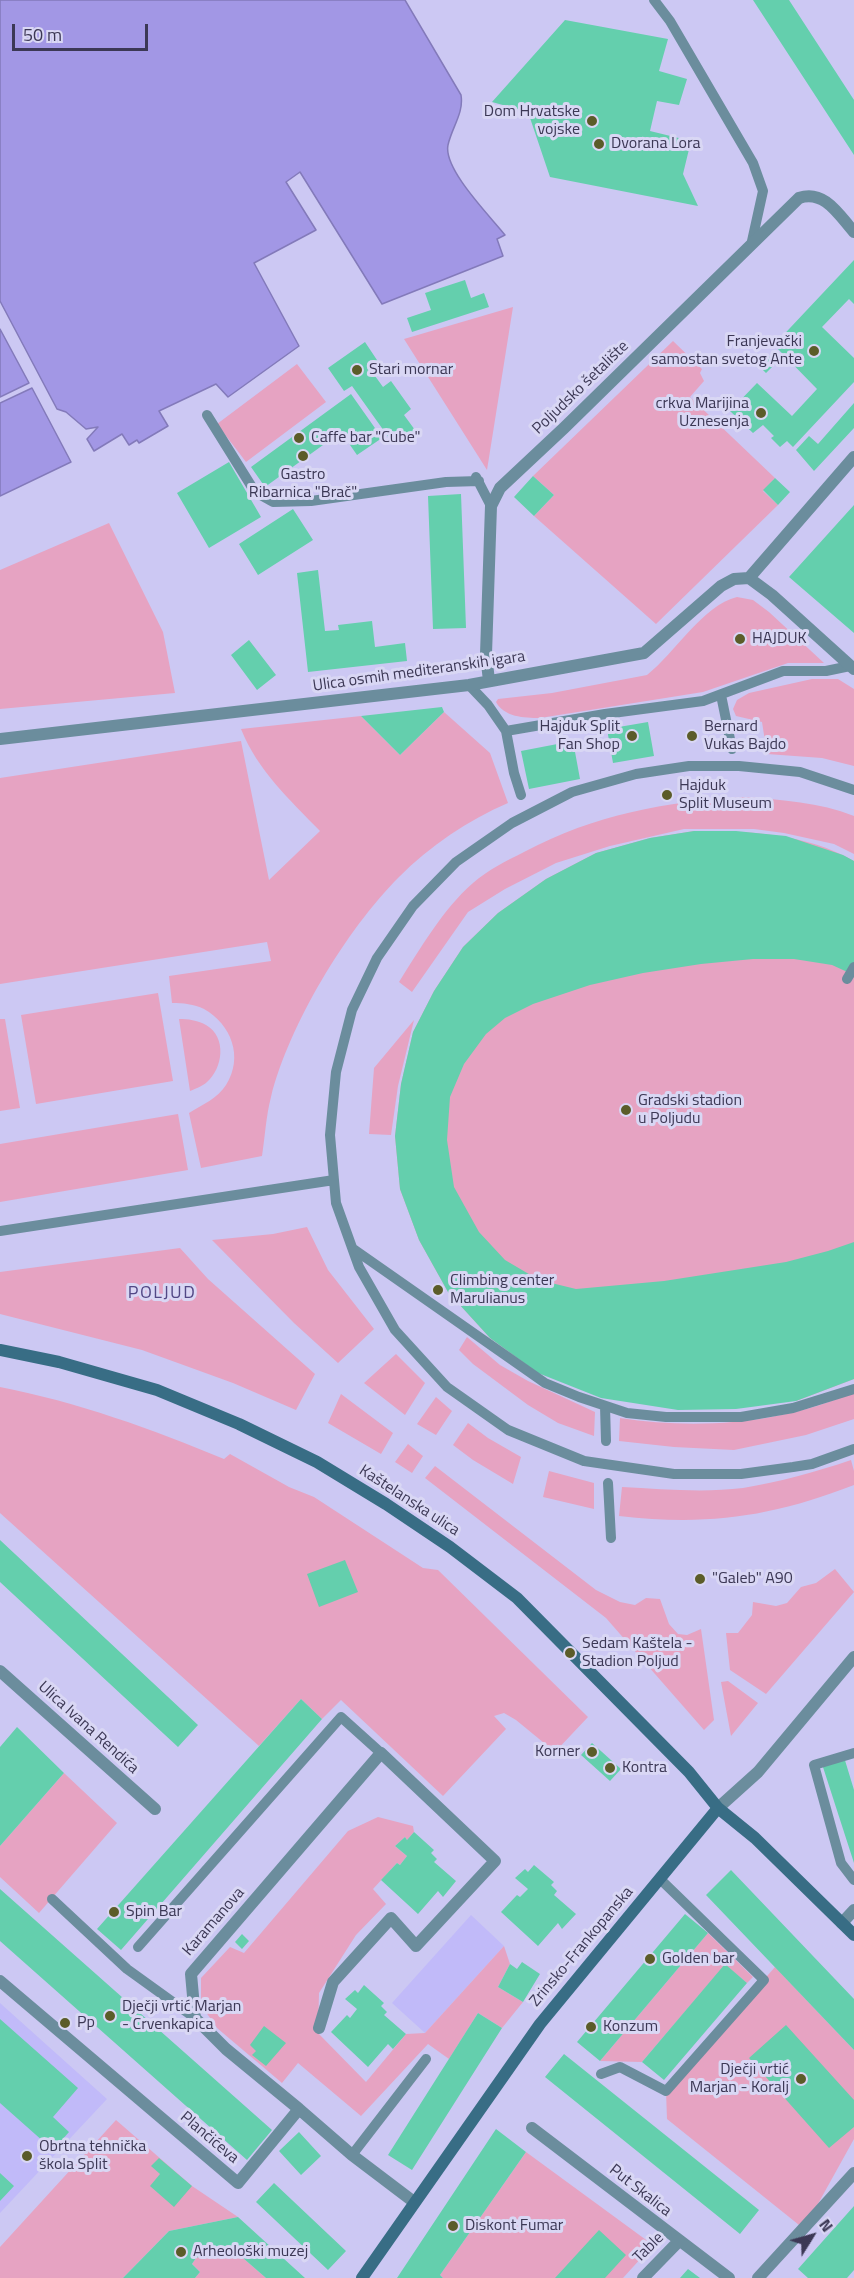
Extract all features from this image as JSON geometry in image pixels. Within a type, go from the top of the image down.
[{"type":"main road","name":"Kaštelanska ulica","points":[[0,1350],[59,1362],[157,1390],[239,1424],[317,1462],[450,1547],[517,1598],[689,1772],[718,1808],[755,1838],[854,1935]]},
{"type":"main road","name":"Zrinsko-Frankopanska","points":[[362,2278],[540,2024],[718,1808]]},
{"type":"street","name":"Poljudsko šetalište","points":[[491,506],[500,488],[799,198],[817,195],[825,200],[854,232]]},
{"type":"street","points":[[852,667],[772,595],[748,578],[854,457]]},
{"type":"street","points":[[489,681],[486,654],[491,506]]},
{"type":"street","name":"Ulica osmih mediteranskih igara","points":[[0,739],[469,685],[644,653],[721,586],[734,579],[748,578]]},
{"type":"street","name":"Zrinsko-Frankopanska","points":[[718,1808],[758,1772],[854,1657]]},
{"type":"street","name":"Ulica Ivana Rendića","points":[[0,1671],[155,1809]]},
{"type":"street","points":[[319,2028],[333,1983],[391,1918],[416,1946],[495,1861],[381,1753]]},
{"type":"street","name":"Karamanova","points":[[195,2018],[191,1974],[381,1753]]},
{"type":"street","points":[[842,1923],[854,1910]]},
{"type":"street","name":"Plančićeva","points":[[0,1981],[238,2183],[299,2109]]},
{"type":"street","points":[[195,2018],[226,2049],[352,2155],[414,2202]]},
{"type":"street","name":"Put Skalica","points":[[532,2128],[729,2278]]},
{"type":"street","points":[[758,2278],[854,2173]]},
{"type":"street","name":"Table","points":[[643,2278],[679,2241]]},
{"type":"lane","points":[[654,0],[670,21],[753,163],[763,191],[752,242]]},
{"type":"lane","points":[[207,415],[255,492],[273,502],[311,501],[477,477],[491,506]]},
{"type":"lane","points":[[506,731],[605,714],[703,701],[783,670],[826,671],[852,667]]},
{"type":"lane","points":[[469,685],[488,705],[506,731],[521,795]]},
{"type":"lane","points":[[721,695],[732,749]]},
{"type":"lane","points":[[854,790],[800,772],[739,766],[689,766],[636,774],[572,792],[512,823],[456,862],[413,906],[377,958],[352,1010],[336,1072],[330,1135],[336,1203],[359,1267],[395,1330],[447,1387],[508,1430],[584,1461],[674,1474],[741,1473],[812,1464],[854,1449]]},
{"type":"lane","points":[[847,979],[854,967]]},
{"type":"lane","points":[[0,1231],[334,1180]]},
{"type":"lane","points":[[352,1248],[545,1383],[627,1413],[666,1417],[741,1417],[793,1408],[854,1389]]},
{"type":"lane","points":[[605,1406],[606,1441]]},
{"type":"lane","points":[[608,1484],[610,1538]]},
{"type":"lane","points":[[138,1947],[341,1717],[381,1753]]},
{"type":"lane","points":[[854,1753],[814,1765],[841,1863],[854,1880]]},
{"type":"lane","points":[[601,2074],[620,2067],[666,2091],[764,1980],[660,1879]]},
{"type":"lane","points":[[52,1899],[127,1969],[195,2018]]},
{"type":"lane","points":[[352,2155],[426,2059]]},
{"type":"shaded area","points":[[0,0],[405,0],[461,95],[461,108],[448,145],[448,155],[460,179],[505,235],[497,239],[503,256],[382,304],[300,172],[286,182],[316,230],[254,263],[299,346],[228,397],[216,384],[159,411],[168,426],[139,443],[137,440],[129,445],[122,434],[94,451],[87,439],[98,427],[86,429],[66,412],[57,409],[0,301]]},
{"type":"shaded area","points":[[513,307],[487,470],[404,339]]},
{"type":"shaded area","points":[[0,329],[29,383],[0,397]]},
{"type":"shaded area","points":[[673,341],[702,369],[700,373],[704,381],[690,397],[775,478],[763,491],[778,505],[656,624],[534,516],[554,495],[533,476]]},
{"type":"shaded area","points":[[297,364],[326,402],[246,462],[217,424]]},
{"type":"shaded area","points":[[32,388],[71,462],[0,496],[0,403]]},
{"type":"shaded area","points":[[109,523],[163,632],[175,693],[0,709],[0,570]]},
{"type":"shaded area","points":[[737,597],[753,600],[769,612],[824,663],[788,663],[703,692],[540,718],[509,714],[496,702],[498,699],[552,693],[647,675],[701,619],[713,609]]},
{"type":"shaded area","points":[[812,679],[838,679],[854,689],[854,766],[822,758],[767,754],[762,722],[736,716],[733,709],[737,700],[749,693]]},
{"type":"shaded area","points":[[444,712],[490,753],[508,803],[464,826],[437,844],[411,866],[379,899],[340,951],[305,1010],[279,1069],[269,1104],[262,1156],[201,1168],[189,1113],[223,1090],[231,1074],[234,1053],[228,1032],[213,1015],[196,1006],[172,1003],[169,976],[271,961],[267,942],[0,984],[0,778],[241,741],[269,880],[320,831],[265,771],[241,729],[361,716],[400,755]]},
{"type":"shaded area","points":[[745,797],[814,805],[854,816],[854,854],[834,844],[754,829],[684,829],[610,846],[556,863],[505,889],[468,912],[412,992],[399,982],[433,930],[462,893],[479,878],[504,862],[551,839],[604,819],[686,802]]},
{"type":"shaded area","name":"Gradski stadion u Poljudu","points":[[694,831],[756,833],[796,839],[816,844],[854,861],[854,1379],[796,1401],[538,1373],[490,1338],[448,1292],[419,1240],[400,1189],[395,1136],[401,1084],[413,1032],[434,991],[463,947],[498,913],[546,879],[596,853],[650,838]]},
{"type":"shaded area","points":[[158,993],[173,1081],[36,1104],[21,1015]]},
{"type":"shaded area","points":[[0,1019],[5,1019],[20,1108],[0,1111]]},
{"type":"shaded area","points":[[179,1019],[192,1020],[206,1025],[213,1030],[220,1045],[217,1069],[207,1082],[190,1091]]},
{"type":"shaded area","points":[[414,1020],[398,1086],[391,1135],[369,1134],[374,1068]]},
{"type":"shaded area","points":[[178,1114],[188,1170],[0,1202],[0,1144]]},
{"type":"shaded area","points":[[307,1227],[328,1270],[374,1329],[338,1363],[294,1323],[212,1240],[273,1234]]},
{"type":"shaded area","points":[[180,1248],[208,1279],[315,1374],[296,1410],[233,1383],[142,1350],[0,1314],[0,1272]]},
{"type":"shaded area","points":[[467,1337],[500,1365],[528,1381],[595,1412],[594,1436],[558,1423],[528,1405],[473,1364],[459,1350]]},
{"type":"shaded area","points":[[396,1354],[425,1383],[405,1415],[364,1383]]},
{"type":"shaded area","points":[[0,1387],[57,1400],[114,1417],[224,1459],[230,1454],[289,1487],[314,1497],[423,1568],[438,1570],[588,1717],[555,1752],[516,1720],[504,1713],[494,1716],[506,1729],[443,1796],[341,1700],[322,1719],[301,1699],[259,1746],[0,1513]]},
{"type":"shaded area","points":[[854,1392],[854,1419],[806,1435],[734,1450],[619,1441],[620,1418],[679,1424],[739,1422],[798,1411]]},
{"type":"shaded area","points":[[341,1394],[393,1433],[381,1454],[328,1423]]},
{"type":"shaded area","points":[[436,1397],[452,1411],[436,1435],[417,1424]]},
{"type":"shaded area","points":[[468,1423],[488,1438],[521,1457],[513,1484],[453,1445]]},
{"type":"shaded area","points":[[408,1444],[423,1456],[412,1473],[395,1462]]},
{"type":"shaded area","points":[[851,1460],[854,1485],[767,1512],[682,1520],[619,1516],[622,1487],[667,1490],[743,1488],[824,1469]]},
{"type":"shaded area","points":[[435,1466],[596,1590],[620,1602],[635,1605],[646,1598],[660,1599],[669,1624],[678,1634],[687,1635],[701,1629],[714,1720],[704,1730],[606,1618],[425,1478]]},
{"type":"shaded area","points":[[549,1471],[594,1483],[594,1509],[543,1497]]},
{"type":"shaded area","points":[[835,1569],[854,1592],[766,1694],[730,1670],[726,1633],[738,1633],[752,1615],[753,1602],[776,1606],[787,1603],[801,1587],[816,1583]]},
{"type":"shaded area","points":[[728,1681],[758,1703],[731,1736],[721,1682]]},
{"type":"shaded area","points":[[64,1773],[117,1823],[39,1913],[0,1877],[0,1846]]},
{"type":"shaded area","points":[[378,1817],[413,1826],[414,1832],[407,1840],[405,1837],[395,1846],[407,1856],[400,1865],[397,1863],[373,1889],[386,1904],[356,1935],[319,1993],[318,2033],[366,2082],[406,2034],[425,2033],[504,1946],[510,1964],[498,1987],[523,2002],[502,2028],[478,2013],[449,2059],[428,2044],[361,2116],[298,2063],[282,2083],[217,2028],[201,2005],[201,1978],[230,1947],[244,1953],[348,1831]]},
{"type":"shaded area","points":[[471,1915],[504,1946],[425,2033],[392,2003]]},
{"type":"shaded area","points":[[708,1933],[753,1977],[747,1983],[725,1965],[642,2062],[600,2061]]},
{"type":"shaded area","points":[[775,1967],[854,2050],[854,2139],[804,2229],[667,2119],[666,2091]]},
{"type":"shaded area","name":"Obrtna tehnička škola Split","points":[[0,2003],[107,2099],[0,2213]]},
{"type":"shaded area","points":[[116,2120],[192,2186],[238,2217],[169,2231],[123,2278],[0,2278],[0,2247]]},
{"type":"shaded area","points":[[526,2152],[653,2245],[623,2278],[443,2278],[440,2275]]},
{"type":"shaded area","points":[[228,2245],[266,2278],[195,2278],[200,2272],[192,2264],[196,2258]]},
{"type":"building","points":[[753,0],[789,0],[854,100],[854,155]]},
{"type":"building","name":"Dom Hrvatske vojske","points":[[565,20],[668,39],[659,71],[687,79],[679,105],[657,101],[650,131],[691,141],[683,174],[698,206],[550,177],[528,112],[492,102]]},
{"type":"building","name":"Franjevački samostan svetog Ante","points":[[854,260],[854,304],[849,299],[822,327],[854,358],[854,382],[793,447],[787,441],[780,447],[771,438],[774,436],[763,425],[753,433],[730,411],[757,383],[792,416],[817,389],[774,345]]},
{"type":"building","points":[[465,280],[471,298],[484,293],[489,307],[412,332],[407,318],[431,310],[425,293]]},
{"type":"building","points":[[365,342],[379,363],[370,369],[383,387],[391,381],[411,409],[404,415],[415,430],[394,445],[352,386],[344,391],[328,368]]},
{"type":"building","points":[[766,353],[776,363],[766,373],[756,363]]},
{"type":"building","points":[[351,394],[382,438],[357,455],[341,432],[265,487],[251,467]]},
{"type":"building","points":[[854,403],[854,428],[814,471],[796,450],[809,436],[818,444]]},
{"type":"building","points":[[229,462],[261,517],[209,548],[177,493]]},
{"type":"building","points":[[533,476],[554,495],[534,516],[514,497]]},
{"type":"building","points":[[775,478],[790,492],[778,505],[763,490]]},
{"type":"building","points":[[461,494],[466,628],[433,629],[428,496]]},
{"type":"building","points":[[854,505],[854,633],[789,577]]},
{"type":"building","points":[[293,509],[313,540],[258,575],[239,544]]},
{"type":"building","points":[[318,570],[325,631],[339,630],[338,625],[372,621],[375,647],[405,643],[407,661],[308,672],[297,573]]},
{"type":"building","points":[[249,640],[276,675],[257,690],[231,655]]},
{"type":"building","points":[[442,707],[444,712],[400,755],[361,716]]},
{"type":"building","points":[[648,722],[654,756],[613,763],[607,729]]},
{"type":"building","points":[[573,741],[580,779],[529,789],[521,751]]},
{"type":"building","points":[[694,831],[736,831],[786,836],[843,855],[854,861],[854,975],[832,965],[794,959],[753,959],[643,973],[590,985],[533,1004],[505,1018],[486,1034],[464,1064],[450,1097],[447,1140],[454,1187],[479,1232],[505,1260],[539,1280],[576,1289],[664,1281],[786,1262],[854,1242],[854,1379],[796,1401],[736,1409],[678,1410],[601,1398],[538,1373],[490,1338],[448,1292],[419,1240],[400,1189],[395,1136],[401,1084],[413,1032],[434,991],[463,947],[498,913],[546,879],[596,853],[650,838]]},
{"type":"building","points":[[0,1540],[198,1725],[178,1747],[0,1582]]},
{"type":"building","points":[[345,1560],[358,1592],[319,1607],[307,1574]]},
{"type":"building","points":[[301,1699],[322,1719],[121,1950],[97,1929]]},
{"type":"building","points":[[17,1727],[64,1773],[0,1846],[0,1747]]},
{"type":"building","points":[[592,1743],[621,1769],[610,1781],[581,1755]]},
{"type":"building","points":[[844,1757],[854,1790],[854,1863],[822,1764]]},
{"type":"building","points":[[414,1832],[434,1850],[431,1853],[437,1859],[434,1862],[456,1881],[443,1897],[438,1891],[418,1914],[381,1880],[397,1863],[400,1865],[407,1856],[395,1846],[405,1837],[407,1840]]},
{"type":"building","points":[[534,1865],[554,1882],[551,1885],[557,1891],[554,1895],[576,1914],[562,1929],[558,1923],[538,1946],[501,1912],[517,1895],[520,1897],[528,1889],[515,1878],[525,1869],[528,1872]]},
{"type":"building","points":[[731,1870],[854,1999],[854,2050],[706,1895]]},
{"type":"building","points":[[0,1889],[272,2130],[247,2160],[0,1941]]},
{"type":"building","points":[[685,1914],[708,1933],[600,2061],[577,2042]]},
{"type":"building","points":[[242,1934],[249,1941],[242,1949],[235,1942]]},
{"type":"building","points":[[522,1962],[540,1974],[523,2002],[498,1987],[510,1964],[517,1969]]},
{"type":"building","points":[[725,1964],[747,1983],[664,2080],[642,2062]]},
{"type":"building","points":[[364,1985],[384,2003],[381,2006],[387,2012],[384,2015],[406,2034],[393,2049],[388,2044],[368,2067],[331,2032],[347,2015],[350,2018],[357,2009],[345,1999],[355,1990],[358,1993]]},
{"type":"building","points":[[478,2013],[502,2028],[412,2170],[388,2155]]},
{"type":"building","points":[[0,2019],[78,2088],[53,2117],[69,2132],[53,2150],[0,2103]]},
{"type":"building","name":"Dječji vrtić Marjan - Koralj","points":[[786,2025],[854,2100],[854,2127],[829,2148],[749,2058]]},
{"type":"building","points":[[264,2026],[286,2043],[266,2066],[252,2055],[256,2051],[250,2045]]},
{"type":"building","points":[[564,2054],[759,2210],[740,2234],[545,2077]]},
{"type":"building","points":[[496,2129],[526,2152],[440,2275],[443,2278],[397,2278]]},
{"type":"building","points":[[299,2132],[321,2156],[301,2175],[279,2151]]},
{"type":"building","points":[[159,2158],[192,2186],[174,2207],[150,2186],[160,2174],[151,2166]]},
{"type":"building","points":[[0,2173],[14,2186],[0,2201]]},
{"type":"building","points":[[274,2183],[346,2251],[328,2270],[256,2202]]},
{"type":"building","points":[[854,2206],[854,2270],[847,2278],[808,2278],[798,2269]]},
{"type":"building","name":"Arheološki muzej","points":[[238,2217],[305,2278],[266,2278],[228,2245],[196,2258],[192,2264],[200,2272],[195,2278],[123,2278],[169,2231]]},
{"type":"building","points":[[599,2230],[626,2255],[605,2278],[555,2278]]},
{"type":"building","points":[[688,2269],[700,2278],[680,2278]]},
{"type":"place","name":"Dom Hrvatske vojske","points":[[592,121]]},
{"type":"place","name":"Dvorana Lora","points":[[599,144]]},
{"type":"place","name":"Franjevački samostan svetog Ante","points":[[814,351]]},
{"type":"place","name":"Stari mornar","points":[[357,370]]},
{"type":"place","name":"crkva Marijina Uznesenja","points":[[761,413]]},
{"type":"place","name":"Caffe bar \"Cube\"","points":[[299,438]]},
{"type":"place","name":"Gastro Ribarnica \"Brač\"","points":[[303,456]]},
{"type":"place","name":"HAJDUK","points":[[740,639]]},
{"type":"place","name":"Hajduk Split Fan Shop","points":[[632,736]]},
{"type":"place","name":"Bernard Vukas Bajdo","points":[[692,736]]},
{"type":"place","name":"Hajduk Split Museum","points":[[667,795]]},
{"type":"place","name":"Gradski stadion u Poljudu","points":[[626,1110]]},
{"type":"place","name":"Climbing center Marulianus","points":[[438,1290]]},
{"type":"place","name":"\"Galeb\" A90","points":[[700,1579]]},
{"type":"place","name":"Sedam Kaštela - Stadion Poljud","points":[[570,1653]]},
{"type":"place","name":"Korner","points":[[592,1752]]},
{"type":"place","name":"Kontra","points":[[610,1768]]},
{"type":"place","name":"Spin Bar","points":[[114,1912]]},
{"type":"place","name":"Golden bar","points":[[650,1959]]},
{"type":"place","name":"Dječji vrtić Marjan - Crvenkapica","points":[[110,2016]]},
{"type":"place","name":"Pp","points":[[65,2023]]},
{"type":"place","name":"Konzum","points":[[591,2027]]},
{"type":"place","name":"Dječji vrtić Marjan - Koralj","points":[[801,2079]]},
{"type":"place","name":"Obrtna tehnička škola Split","points":[[27,2156]]},
{"type":"place","name":"Diskont Fumar","points":[[453,2226]]},
{"type":"place","name":"Arheološki muzej","points":[[181,2252]]},
{"type":"district","name":"POLJUD","points":[[162,1294]]}]
